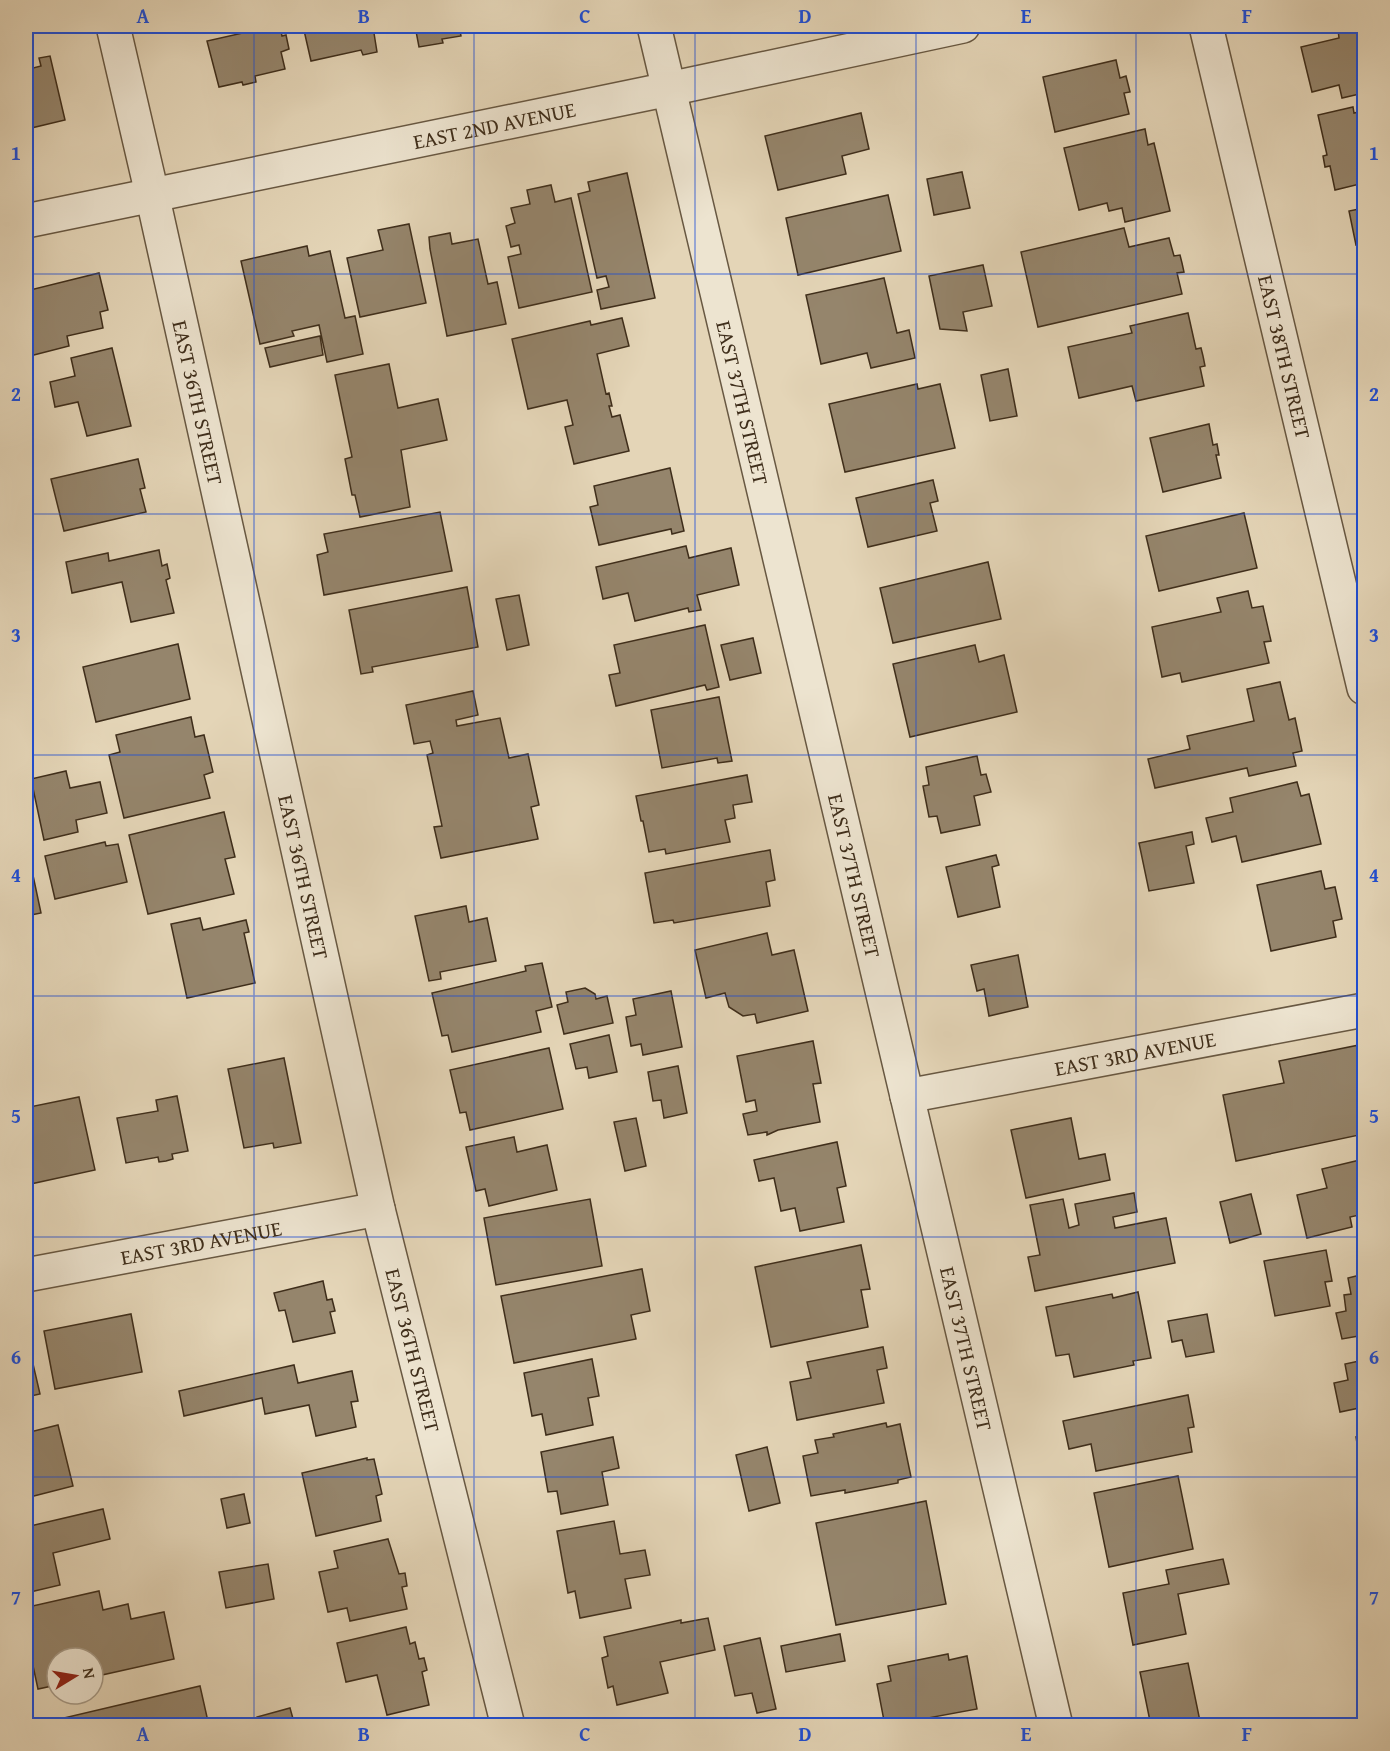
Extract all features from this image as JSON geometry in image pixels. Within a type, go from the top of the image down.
[{"type":"street","name":"EAST 36TH STREET","points":[[112,26],[152,194],[378,1209],[508,1725]]},
{"type":"street","name":"EAST 37TH STREET","points":[[654,26],[1056,1725]]},
{"type":"street","name":"EAST 2ND AVENUE","points":[[26,221],[963,26]]},
{"type":"street","name":"EAST 38TH STREET","points":[[1206,26],[1365,688]]},
{"type":"street","name":"EAST 3RD AVENUE","points":[[906,1096],[1365,1010]]},
{"type":"street","name":"EAST 3RD AVENUE","points":[[26,1275],[378,1209]]},
{"type":"building","points":[[274,26],[275,28],[280,27],[282,36],[286,35],[289,49],[281,52],[285,69],[255,76],[256,82],[243,85],[242,82],[219,87],[207,41]]},
{"type":"building","points":[[303,26],[380,26],[373,27],[377,52],[363,55],[361,50],[311,61]]},
{"type":"building","points":[[415,26],[483,26],[460,31],[461,36],[442,39],[443,43],[419,47]]},
{"type":"building","points":[[1364,26],[1364,93],[1342,98],[1339,85],[1312,92],[1301,47],[1339,38],[1338,30]]},
{"type":"building","points":[[50,56],[65,120],[27,129],[26,73],[41,66],[39,58]]},
{"type":"building","points":[[1116,60],[1120,78],[1126,76],[1130,92],[1124,93],[1129,114],[1055,132],[1043,77]]},
{"type":"building","points":[[1353,107],[1354,113],[1364,111],[1364,183],[1335,190],[1330,166],[1325,167],[1323,156],[1327,155],[1318,115]]},
{"type":"building","points":[[861,113],[869,149],[842,156],[846,174],[778,190],[765,136]]},
{"type":"building","points":[[1145,129],[1148,145],[1154,143],[1170,211],[1125,222],[1122,208],[1109,211],[1107,203],[1079,210],[1064,148]]},
{"type":"building","points":[[962,172],[970,208],[934,215],[927,179]]},
{"type":"building","points":[[627,173],[655,298],[601,309],[597,290],[609,287],[606,276],[597,278],[578,194],[590,191],[588,182]]},
{"type":"building","points":[[551,185],[555,202],[571,198],[592,292],[519,308],[508,257],[521,254],[519,245],[511,247],[506,226],[515,223],[511,208],[530,204],[527,190]]},
{"type":"building","points":[[888,195],[901,251],[798,275],[786,218]]},
{"type":"building","points":[[1364,208],[1364,243],[1356,245],[1349,211]]},
{"type":"building","points":[[409,224],[426,303],[360,317],[347,258],[383,250],[378,230]]},
{"type":"building","points":[[1124,228],[1129,247],[1169,238],[1174,256],[1180,255],[1182,263],[1184,272],[1177,273],[1182,294],[1038,327],[1021,252]]},
{"type":"building","points":[[450,233],[452,244],[478,239],[488,284],[497,282],[506,324],[447,336],[429,237]]},
{"type":"building","points":[[307,246],[309,256],[330,251],[345,318],[355,316],[363,354],[327,362],[319,325],[292,331],[294,336],[260,344],[241,261]]},
{"type":"building","points":[[983,265],[992,306],[963,312],[967,331],[940,329],[929,276]]},
{"type":"building","points":[[99,273],[108,310],[100,312],[103,328],[67,336],[69,346],[26,357],[26,291]]},
{"type":"building","points":[[884,278],[897,333],[909,330],[915,358],[871,368],[867,353],[821,364],[806,295]]},
{"type":"building","points":[[1188,313],[1196,349],[1201,348],[1203,356],[1205,366],[1200,367],[1204,386],[1136,401],[1132,386],[1079,398],[1068,347],[1132,333],[1130,326]]},
{"type":"building","points":[[622,318],[629,346],[597,354],[606,394],[609,393],[612,417],[620,415],[629,451],[574,464],[565,427],[573,425],[567,400],[528,409],[512,339],[590,321],[591,325]]},
{"type":"building","points":[[320,336],[323,355],[270,367],[265,348]]},
{"type":"building","points":[[112,348],[131,426],[87,436],[78,402],[55,407],[50,382],[75,376],[71,358]]},
{"type":"building","points":[[389,364],[398,408],[438,399],[447,440],[401,450],[410,507],[360,517],[355,495],[352,495],[345,459],[352,457],[335,375]]},
{"type":"building","points":[[1008,369],[1017,416],[990,421],[981,375]]},
{"type":"building","points":[[917,384],[918,389],[940,384],[955,448],[845,472],[829,404]]},
{"type":"building","points":[[1209,424],[1213,445],[1217,444],[1219,455],[1216,455],[1221,478],[1163,492],[1150,438]]},
{"type":"building","points":[[138,459],[145,488],[140,489],[146,512],[64,531],[51,479]]},
{"type":"building","points":[[670,468],[684,531],[672,534],[671,529],[599,545],[590,507],[598,505],[594,486]]},
{"type":"building","points":[[933,480],[938,501],[930,503],[937,531],[868,547],[856,498]]},
{"type":"building","points":[[440,512],[452,571],[324,595],[317,555],[328,552],[324,534]]},
{"type":"building","points":[[1244,513],[1257,568],[1159,591],[1146,536]]},
{"type":"building","points":[[686,546],[689,558],[731,548],[739,585],[697,595],[701,610],[689,612],[688,608],[635,621],[628,593],[603,599],[596,567]]},
{"type":"building","points":[[159,550],[162,566],[167,564],[170,578],[166,580],[174,613],[131,622],[122,582],[72,593],[66,562],[108,553],[109,561]]},
{"type":"building","points":[[988,562],[1001,619],[893,643],[880,588]]},
{"type":"building","points":[[467,587],[478,647],[372,667],[373,672],[361,674],[349,610]]},
{"type":"building","points":[[1248,591],[1252,608],[1263,606],[1271,641],[1264,642],[1269,663],[1182,682],[1180,673],[1162,677],[1152,627],[1221,612],[1217,598]]},
{"type":"building","points":[[519,595],[529,645],[507,650],[496,599]]},
{"type":"building","points":[[705,625],[719,687],[707,690],[705,685],[616,706],[609,675],[620,673],[614,645]]},
{"type":"building","points":[[753,638],[761,673],[730,680],[721,645]]},
{"type":"building","points":[[178,644],[190,699],[96,722],[83,667]]},
{"type":"building","points":[[975,645],[979,662],[1004,655],[1017,712],[910,737],[893,664]]},
{"type":"building","points":[[1280,682],[1289,720],[1295,718],[1302,751],[1293,753],[1296,766],[1249,776],[1247,768],[1155,788],[1148,759],[1190,749],[1187,736],[1254,721],[1247,689]]},
{"type":"building","points":[[473,691],[478,715],[456,720],[457,726],[500,718],[509,758],[528,754],[539,805],[531,807],[538,839],[441,858],[434,827],[442,826],[427,755],[433,753],[430,741],[414,744],[406,705]]},
{"type":"building","points":[[719,697],[732,761],[718,763],[717,758],[662,768],[651,710]]},
{"type":"building","points":[[191,717],[195,737],[204,735],[213,772],[204,775],[210,798],[124,818],[109,755],[120,752],[116,735]]},
{"type":"building","points":[[977,756],[981,775],[986,774],[991,792],[974,796],[980,825],[941,833],[937,816],[929,817],[923,786],[929,785],[926,767]]},
{"type":"building","points":[[66,771],[70,788],[100,782],[107,813],[76,820],[78,832],[44,840],[31,779]]},
{"type":"building","points":[[747,775],[752,802],[733,805],[735,818],[725,820],[730,842],[666,854],[665,849],[649,852],[636,796]]},
{"type":"building","points":[[1297,782],[1301,796],[1309,794],[1321,844],[1242,862],[1236,836],[1212,842],[1206,818],[1233,812],[1230,798]]},
{"type":"building","points":[[224,812],[235,857],[225,859],[234,894],[148,914],[129,835]]},
{"type":"building","points":[[1192,832],[1194,844],[1186,846],[1194,883],[1149,891],[1139,843]]},
{"type":"building","points":[[105,842],[106,846],[118,844],[127,882],[55,899],[45,856]]},
{"type":"building","points":[[770,850],[775,880],[766,882],[770,906],[674,923],[673,920],[654,923],[645,873]]},
{"type":"building","points":[[996,855],[999,865],[992,867],[1000,907],[958,917],[946,867]]},
{"type":"building","points":[[31,866],[41,913],[26,916],[26,868]]},
{"type":"building","points":[[1321,871],[1325,889],[1335,887],[1342,919],[1333,921],[1336,937],[1271,951],[1257,885]]},
{"type":"building","points":[[466,906],[469,922],[487,918],[496,961],[440,972],[441,979],[429,981],[415,916]]},
{"type":"building","points":[[200,918],[203,930],[246,920],[249,932],[244,933],[255,983],[187,998],[171,924]]},
{"type":"building","points":[[767,933],[772,955],[794,950],[808,1011],[757,1023],[755,1014],[743,1016],[729,1007],[725,993],[706,998],[695,950]]},
{"type":"building","points":[[1018,955],[1028,1007],[989,1016],[984,989],[977,991],[971,965]]},
{"type":"building","points":[[542,963],[552,1007],[536,1011],[541,1032],[452,1052],[448,1035],[442,1036],[432,993],[526,971],[525,966]]},
{"type":"building","points":[[585,988],[595,994],[596,999],[607,996],[613,1023],[564,1034],[557,1005],[568,1002],[566,992]]},
{"type":"building","points":[[671,991],[682,1047],[643,1055],[641,1044],[631,1046],[626,1017],[636,1015],[633,999]]},
{"type":"building","points":[[609,1035],[617,1072],[589,1078],[587,1067],[576,1069],[570,1044]]},
{"type":"building","points":[[813,1041],[821,1083],[813,1084],[820,1122],[778,1130],[767,1135],[767,1132],[748,1135],[743,1114],[757,1111],[755,1100],[746,1102],[737,1056]]},
{"type":"building","points":[[1364,1044],[1364,1134],[1236,1161],[1223,1095],[1284,1083],[1279,1061]]},
{"type":"building","points":[[549,1048],[563,1109],[470,1130],[466,1112],[460,1113],[450,1070]]},
{"type":"building","points":[[284,1058],[301,1143],[274,1148],[273,1143],[244,1148],[228,1069]]},
{"type":"building","points":[[678,1066],[687,1113],[664,1118],[661,1100],[653,1101],[648,1072]]},
{"type":"building","points":[[177,1096],[188,1151],[172,1154],[173,1159],[166,1161],[159,1162],[158,1157],[126,1163],[117,1118],[158,1111],[156,1100]]},
{"type":"building","points":[[79,1097],[95,1170],[26,1185],[26,1101],[28,1100],[30,1107]]},
{"type":"building","points":[[636,1118],[646,1166],[625,1171],[614,1122]]},
{"type":"building","points":[[1071,1118],[1079,1159],[1105,1154],[1110,1180],[1026,1198],[1011,1130]]},
{"type":"building","points":[[514,1137],[517,1152],[547,1145],[557,1190],[489,1206],[485,1189],[476,1191],[466,1147]]},
{"type":"building","points":[[837,1142],[846,1186],[837,1188],[844,1222],[800,1231],[795,1208],[781,1211],[774,1178],[759,1181],[754,1160]]},
{"type":"building","points":[[1364,1159],[1364,1214],[1350,1217],[1352,1227],[1307,1238],[1297,1195],[1327,1188],[1322,1169]]},
{"type":"building","points":[[1134,1193],[1137,1212],[1113,1217],[1115,1228],[1166,1218],[1175,1263],[1035,1291],[1028,1257],[1040,1255],[1030,1205],[1063,1199],[1069,1228],[1079,1225],[1075,1204]]},
{"type":"building","points":[[1251,1194],[1261,1234],[1230,1243],[1220,1202]]},
{"type":"building","points":[[590,1199],[602,1266],[496,1285],[484,1218]]},
{"type":"building","points":[[861,1245],[870,1289],[861,1290],[868,1327],[771,1347],[755,1267]]},
{"type":"building","points":[[1326,1250],[1332,1281],[1325,1282],[1330,1306],[1275,1316],[1264,1261]]},
{"type":"building","points":[[642,1269],[650,1311],[631,1315],[636,1339],[514,1363],[501,1296]]},
{"type":"building","points":[[1364,1274],[1364,1335],[1342,1339],[1336,1313],[1346,1311],[1344,1295],[1351,1294],[1348,1278]]},
{"type":"building","points":[[323,1281],[327,1300],[332,1299],[335,1311],[330,1312],[335,1333],[293,1342],[285,1310],[279,1311],[274,1293]]},
{"type":"building","points":[[1138,1292],[1151,1358],[1133,1361],[1134,1365],[1074,1377],[1069,1354],[1056,1356],[1046,1307],[1112,1294],[1113,1298]]},
{"type":"building","points":[[131,1314],[142,1372],[55,1389],[44,1331]]},
{"type":"building","points":[[1207,1314],[1214,1352],[1186,1357],[1182,1340],[1172,1342],[1168,1321]]},
{"type":"building","points":[[883,1347],[887,1368],[877,1370],[884,1403],[797,1420],[790,1382],[811,1378],[807,1362]]},
{"type":"building","points":[[592,1359],[599,1396],[588,1398],[593,1425],[546,1435],[542,1414],[532,1416],[524,1373]]},
{"type":"building","points":[[1364,1360],[1364,1407],[1340,1412],[1334,1383],[1348,1380],[1345,1364]]},
{"type":"building","points":[[33,1364],[40,1394],[26,1397],[26,1365]]},
{"type":"building","points":[[294,1365],[298,1383],[352,1371],[358,1401],[351,1402],[356,1427],[316,1436],[309,1405],[265,1414],[262,1398],[184,1416],[179,1391]]},
{"type":"building","points":[[1188,1395],[1194,1427],[1188,1428],[1192,1452],[1096,1471],[1091,1444],[1069,1449],[1063,1421]]},
{"type":"building","points":[[886,1423],[887,1427],[900,1424],[911,1477],[898,1480],[898,1483],[845,1493],[845,1490],[811,1496],[803,1456],[818,1453],[815,1440]]},
{"type":"building","points":[[58,1425],[73,1486],[26,1498],[26,1433]]},
{"type":"building","points":[[1364,1436],[1364,1487],[1356,1437]]},
{"type":"building","points":[[613,1437],[619,1468],[602,1472],[608,1505],[561,1514],[557,1491],[548,1492],[541,1452]]},
{"type":"building","points":[[767,1447],[780,1503],[749,1511],[736,1455]]},
{"type":"building","points":[[367,1458],[367,1460],[374,1459],[382,1494],[376,1496],[381,1521],[316,1536],[302,1473]]},
{"type":"building","points":[[1178,1476],[1193,1549],[1109,1567],[1094,1493]]},
{"type":"building","points":[[244,1494],[250,1523],[227,1528],[221,1499]]},
{"type":"building","points":[[926,1501],[946,1604],[836,1625],[816,1523]]},
{"type":"building","points":[[103,1509],[110,1539],[53,1553],[60,1585],[26,1593],[26,1527]]},
{"type":"building","points":[[614,1521],[620,1554],[645,1550],[650,1575],[625,1579],[631,1608],[580,1618],[575,1591],[568,1593],[557,1531]]},
{"type":"building","points":[[388,1539],[399,1574],[405,1573],[407,1586],[402,1587],[407,1609],[350,1621],[347,1608],[328,1612],[319,1572],[338,1568],[334,1551]]},
{"type":"building","points":[[1223,1559],[1229,1584],[1178,1594],[1186,1634],[1133,1645],[1123,1593],[1169,1584],[1166,1570]]},
{"type":"building","points":[[268,1564],[274,1599],[226,1608],[219,1572]]},
{"type":"building","points":[[99,1591],[103,1610],[128,1604],[131,1619],[164,1612],[174,1659],[105,1674],[105,1646],[45,1646],[45,1688],[38,1689],[30,1652],[26,1653],[26,1626],[32,1624],[28,1607]]},
{"type":"building","points":[[708,1618],[715,1650],[660,1662],[668,1693],[617,1705],[613,1686],[608,1688],[602,1658],[608,1656],[604,1637],[681,1620],[681,1623]]},
{"type":"building","points":[[406,1627],[410,1644],[415,1642],[419,1659],[424,1658],[427,1670],[422,1672],[429,1705],[387,1715],[377,1675],[346,1682],[337,1643]]},
{"type":"building","points":[[840,1634],[845,1661],[786,1672],[781,1646]]},
{"type":"building","points":[[760,1638],[776,1709],[757,1713],[752,1693],[735,1696],[724,1646]]},
{"type":"building","points":[[948,1654],[949,1660],[967,1656],[977,1709],[885,1726],[877,1684],[891,1681],[888,1666]]},
{"type":"building","points":[[1188,1663],[1201,1726],[1151,1726],[1140,1672]]},
{"type":"building","points":[[200,1686],[209,1726],[52,1726],[51,1721]]},
{"type":"building","points":[[290,1708],[295,1726],[259,1726],[257,1717]]}]
